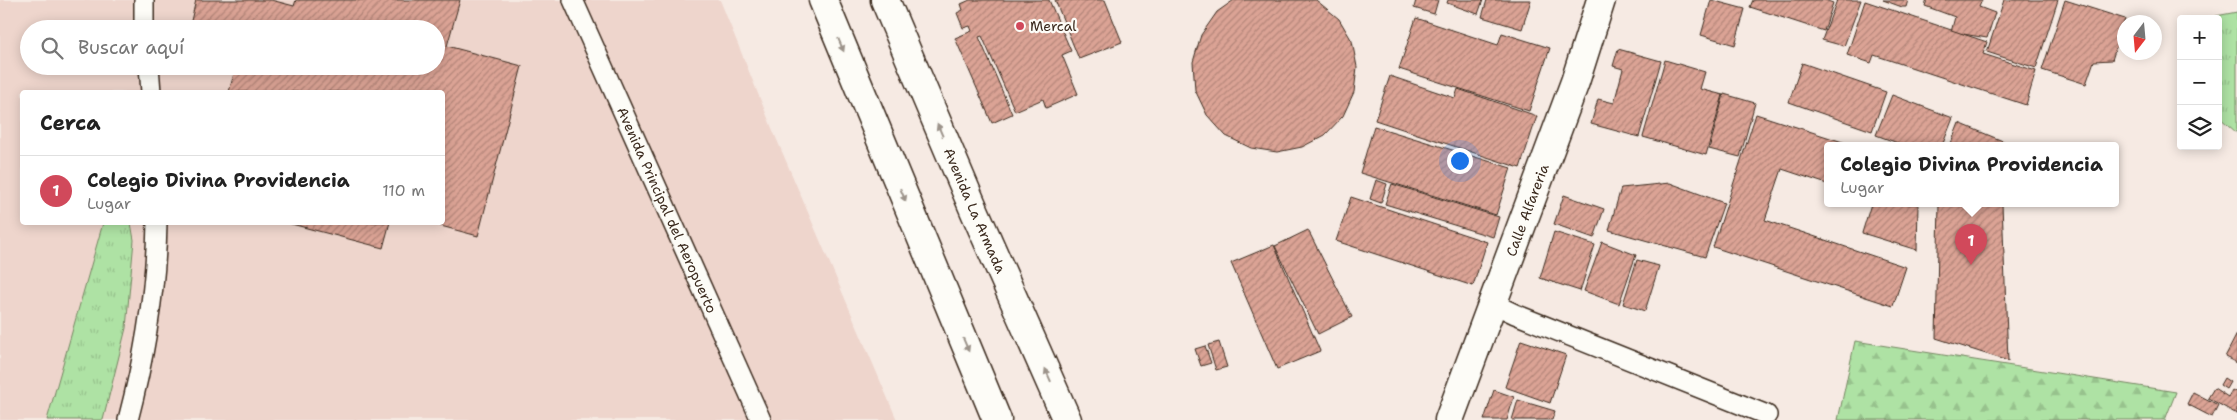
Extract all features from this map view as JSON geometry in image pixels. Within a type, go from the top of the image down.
[{"type":"main road","points":[[822,0],[997,420]]},
{"type":"main road","name":"Avenida La Armada","points":[[885,0],[974,212],[1067,420]]},
{"type":"main road","name":"Calle Alfareria","points":[[1449,420],[1574,82],[1601,0]]},
{"type":"lane","points":[[144,0],[144,20]]},
{"type":"lane","name":"Avenida Principal del Aeropuerto","points":[[572,0],[761,420]]},
{"type":"lane","points":[[150,75],[152,90]]},
{"type":"lane","points":[[128,420],[147,342],[156,265],[157,225]]},
{"type":"lane","points":[[1492,303],[1515,314],[1767,415]]},
{"type":"shaded area","points":[[0,0],[720,0],[774,133],[897,420],[0,420]]},
{"type":"green space","points":[[2237,12],[2237,133],[2222,120],[2221,15]]},
{"type":"green space","points":[[102,225],[131,225],[134,240],[126,328],[103,420],[47,420]]},
{"type":"green space","points":[[1855,341],[2176,392],[2165,420],[1838,420]]},
{"type":"building","points":[[196,0],[271,0],[294,6],[296,0],[460,0],[447,46],[522,66],[478,236],[437,225],[445,225],[445,90],[230,90],[234,75],[445,75],[445,20],[191,20]]},
{"type":"building","points":[[970,0],[1049,0],[1071,51],[1062,55],[1078,94],[1046,108],[1043,99],[1015,111],[982,36],[979,37],[1012,114],[992,123],[955,38],[972,31],[970,26],[963,28],[957,13],[963,10],[961,4]]},
{"type":"building","points":[[1055,0],[1105,0],[1122,42],[1079,59]]},
{"type":"building","points":[[1234,0],[1316,0],[1339,19],[1352,41],[1357,67],[1354,92],[1343,116],[1325,135],[1302,147],[1277,152],[1251,148],[1226,136],[1207,115],[1195,90],[1193,62],[1201,35],[1217,12]]},
{"type":"building","points":[[1416,0],[1438,0],[1434,14],[1414,8]]},
{"type":"building","points":[[1448,0],[1483,0],[1478,14],[1447,3]]},
{"type":"building","points":[[1487,0],[1531,0],[1522,29],[1482,17]]},
{"type":"building","points":[[1711,0],[1745,9],[1735,45],[1701,35]]},
{"type":"building","points":[[1753,0],[1825,0],[1833,3],[1824,31],[1750,7]]},
{"type":"building","points":[[1837,0],[1861,0],[1844,46],[1822,40]]},
{"type":"building","points":[[1883,0],[1908,0],[1906,7],[1902,7]]},
{"type":"building","points":[[1927,0],[1982,0],[1979,7],[1995,13],[1987,38],[1951,32],[1955,17],[1925,6]]},
{"type":"building","points":[[2004,0],[2058,0],[2036,68],[1987,52]]},
{"type":"building","points":[[2065,0],[2117,16],[2117,44],[2112,60],[2094,61],[2086,84],[2042,70]]},
{"type":"building","points":[[1865,1],[1987,42],[1983,54],[2036,71],[2026,105],[1874,55],[1871,63],[1847,55]]},
{"type":"building","points":[[1416,18],[1498,45],[1502,33],[1550,48],[1529,111],[1399,69]]},
{"type":"building","points":[[1618,49],[1661,61],[1639,137],[1591,124],[1598,99],[1614,103],[1623,69],[1613,66]]},
{"type":"building","points":[[1665,60],[1705,72],[1700,89],[1723,95],[1706,155],[1643,137]]},
{"type":"building","points":[[1802,63],[1886,92],[1872,131],[1789,102]]},
{"type":"building","points":[[1390,76],[1455,98],[1458,89],[1537,116],[1520,168],[1375,120]]},
{"type":"building","points":[[1724,94],[1755,103],[1740,157],[1709,149]]},
{"type":"building","points":[[1892,95],[1953,118],[1944,142],[1895,142],[1876,135]]},
{"type":"building","points":[[1756,114],[1843,142],[1824,142],[1824,183],[1782,169],[1765,220],[1906,267],[1893,306],[1713,247]]},
{"type":"building","points":[[1959,123],[2005,142],[1952,142]]},
{"type":"building","points":[[1374,126],[1511,168],[1496,215],[1360,173]]},
{"type":"building","points":[[1376,180],[1387,184],[1381,203],[1370,199]]},
{"type":"building","points":[[1670,183],[1724,203],[1705,257],[1609,230],[1621,188]]},
{"type":"building","points":[[1392,184],[1499,217],[1493,237],[1385,204]]},
{"type":"building","points":[[1564,195],[1604,209],[1594,238],[1554,224]]},
{"type":"building","points":[[1351,197],[1487,242],[1473,286],[1336,241]]},
{"type":"building","points":[[1870,207],[1918,207],[1917,250],[1862,233]]},
{"type":"building","points":[[1939,207],[2002,207],[2008,361],[1936,338]]},
{"type":"building","points":[[295,225],[389,225],[383,248]]},
{"type":"building","points":[[1308,230],[1352,317],[1318,334],[1275,246]]},
{"type":"building","points":[[1554,232],[1595,245],[1580,291],[1540,278]]},
{"type":"building","points":[[1602,242],[1636,255],[1619,304],[1584,291]]},
{"type":"building","points":[[1274,245],[1320,351],[1277,369],[1231,263]]},
{"type":"building","points":[[1637,260],[1659,266],[1645,311],[1623,304]]},
{"type":"building","points":[[2237,334],[2237,363],[2225,357]]},
{"type":"building","points":[[1521,340],[1566,355],[1550,403],[1505,387]]},
{"type":"building","points":[[1219,342],[1227,367],[1216,370],[1208,345]]},
{"type":"building","points":[[1205,346],[1211,363],[1201,366],[1195,349]]},
{"type":"building","points":[[2224,378],[2230,382],[2226,389],[2220,385]]},
{"type":"building","points":[[2214,388],[2228,397],[2232,390],[2237,393],[2237,414],[2208,398]]},
{"type":"building","points":[[1494,390],[1514,397],[1507,420],[1484,420]]},
{"type":"building","points":[[2193,392],[2218,405],[2212,417],[2187,404]]},
{"type":"building","points":[[1518,400],[1555,411],[1552,420],[1512,420]]},
{"type":"place","name":"Mercal","points":[[1020,26]]},
{"type":"place","name":"Colegio Divina Providencia","points":[[1971,265]]}]
